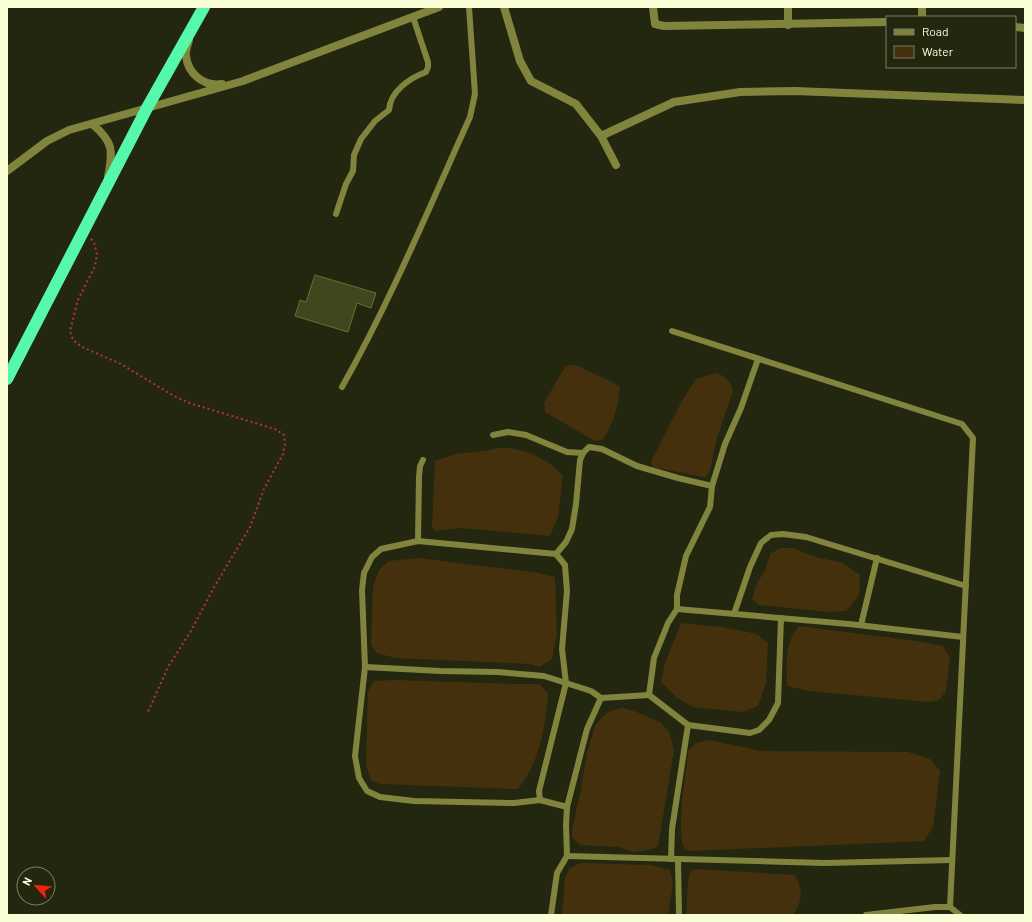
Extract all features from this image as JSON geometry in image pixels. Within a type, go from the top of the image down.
[{"type":"highway","points":[[7,379],[147,108],[202,10]]},
{"type":"street","points":[[7,171],[47,141],[69,130],[243,82],[439,7]]},
{"type":"street","points":[[504,7],[520,61],[531,81],[576,104],[601,136],[616,165]]},
{"type":"street","points":[[653,7],[655,24],[664,26],[788,25],[886,22]]},
{"type":"street","points":[[788,7],[788,25]]},
{"type":"street","points":[[202,10],[189,38],[185,55],[190,70],[196,77],[205,83],[216,85],[243,82]]},
{"type":"street","points":[[601,136],[674,102],[740,92],[795,91],[1025,100]]},
{"type":"street","points":[[92,124],[103,133],[109,142],[112,157],[106,188]]},
{"type":"lane","points":[[342,387],[368,341],[392,292],[470,117],[475,94],[468,7]]},
{"type":"lane","points":[[336,214],[346,184],[353,171],[354,156],[361,139],[375,121],[390,110],[395,93],[402,85],[426,72],[428,67],[428,62],[413,17]]},
{"type":"lane","points":[[672,331],[962,424],[973,438],[950,907]]},
{"type":"lane","points":[[650,694],[654,658],[668,623],[677,609],[677,595],[686,556],[710,507],[712,486],[758,359]]},
{"type":"lane","points":[[493,435],[508,432],[526,435],[567,452],[583,453]]},
{"type":"lane","points":[[556,554],[566,542],[572,529],[580,460],[583,453],[589,447],[602,449],[637,466],[712,486]]},
{"type":"lane","points":[[418,541],[419,477],[420,466],[424,460]]},
{"type":"lane","points":[[734,614],[750,567],[761,543],[771,535],[783,534],[806,538],[877,558],[966,586]]},
{"type":"lane","points":[[540,800],[539,791],[566,683],[562,648],[567,591],[565,565],[556,554],[418,541],[381,550],[372,557],[364,572],[362,590],[365,668],[355,756],[359,778],[367,791],[380,797],[414,800],[514,803],[540,800],[568,807]]},
{"type":"lane","points":[[861,625],[877,558]]},
{"type":"lane","points":[[677,609],[861,625],[963,637]]},
{"type":"lane","points":[[365,668],[497,672],[544,676],[591,691],[600,698],[650,694],[688,725],[750,733],[759,730],[769,720],[778,703],[782,618]]},
{"type":"lane","points":[[551,915],[557,873],[567,856],[566,825],[568,807],[587,729],[600,698]]},
{"type":"lane","points":[[679,915],[672,829],[688,725]]},
{"type":"lane","points":[[567,856],[824,863],[952,860]]},
{"type":"lane","points":[[866,915],[935,907],[950,907],[958,914]]},
{"type":"path","points":[[83,231],[94,242],[97,254],[94,266],[78,300],[70,331],[73,340],[82,347],[121,364],[174,396],[189,403],[275,429],[284,435],[285,444],[283,454],[264,489],[250,527],[212,589],[191,631],[168,668],[147,714]]},
{"type":"water","points":[[576,365],[620,387],[615,415],[602,440],[595,441],[545,412],[544,403],[565,367]]},
{"type":"water","points":[[716,373],[727,379],[733,391],[716,441],[710,471],[706,477],[653,467],[651,462],[681,403],[696,379]]},
{"type":"water","points":[[500,448],[519,450],[538,457],[555,467],[563,476],[558,517],[550,536],[461,528],[436,531],[432,528],[435,461],[456,454]]},
{"type":"water","points":[[780,548],[793,548],[816,557],[843,563],[860,575],[859,595],[846,611],[828,612],[759,605],[752,599],[756,585],[765,570],[770,554]]},
{"type":"water","points":[[420,558],[534,572],[555,577],[557,634],[552,659],[540,667],[530,664],[395,658],[377,653],[371,645],[373,586],[379,570],[389,561]]},
{"type":"water","points":[[681,623],[722,627],[757,634],[768,643],[766,683],[758,706],[742,712],[693,707],[676,697],[661,682],[665,663]]},
{"type":"water","points":[[799,626],[916,641],[943,646],[950,658],[946,691],[939,700],[929,702],[809,691],[787,686],[787,654],[791,639]]},
{"type":"water","points":[[395,680],[539,684],[548,693],[546,718],[537,755],[526,778],[518,789],[380,784],[371,780],[366,766],[368,691],[374,681]]},
{"type":"water","points":[[622,708],[634,711],[660,722],[670,733],[674,751],[658,846],[649,850],[634,852],[619,847],[580,845],[572,837],[572,830],[587,753],[595,726],[602,717],[610,711]]},
{"type":"water","points":[[709,740],[761,751],[908,752],[930,759],[940,771],[933,827],[924,841],[690,851],[684,848],[681,827],[682,800],[688,751],[696,743]]},
{"type":"water","points":[[580,863],[651,865],[670,870],[673,884],[668,915],[562,915],[565,878],[569,869]]},
{"type":"water","points":[[696,869],[795,875],[801,891],[799,904],[793,915],[686,915],[690,872]]},
{"type":"building","points":[[315,275],[376,293],[371,308],[357,303],[348,332],[295,316],[300,300],[306,302]]}]
